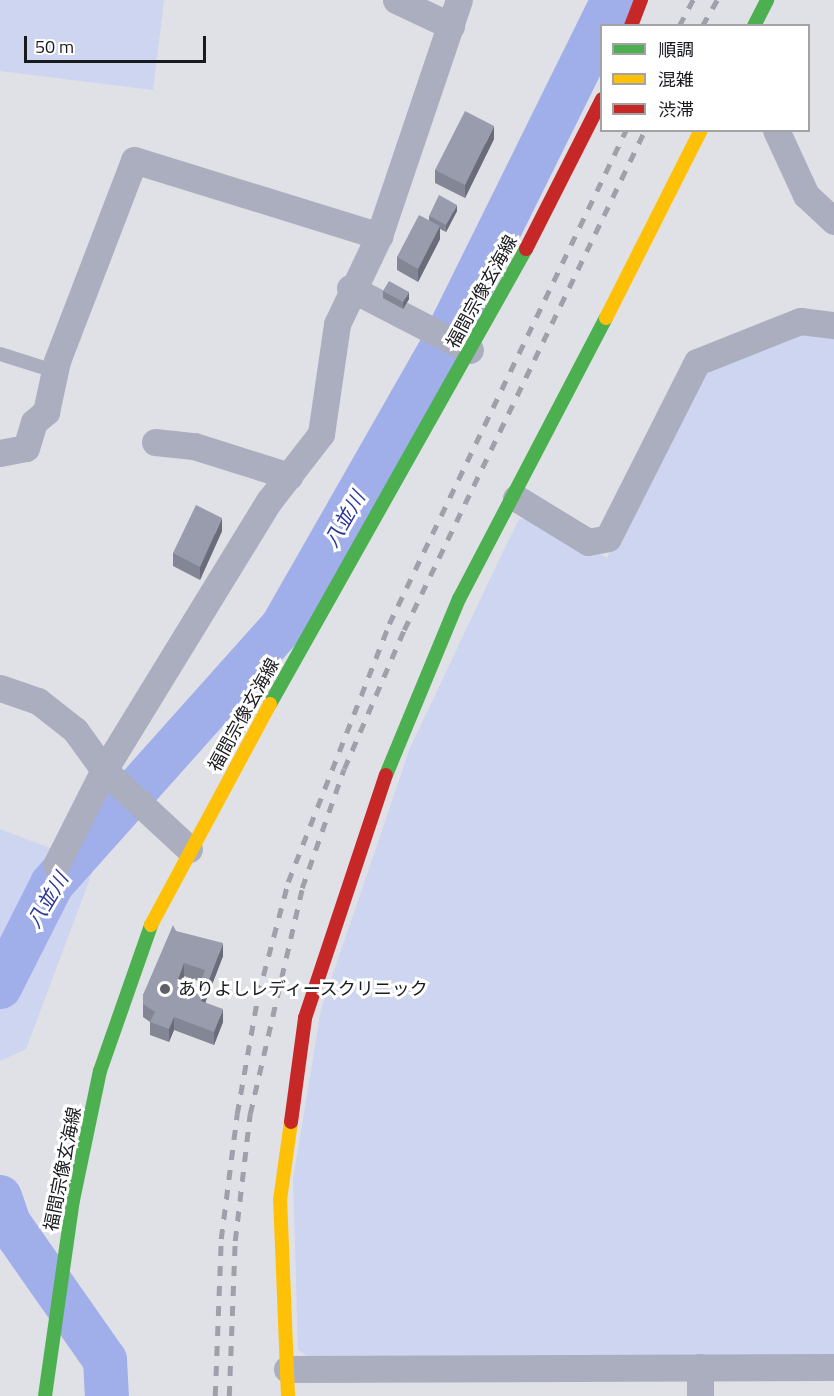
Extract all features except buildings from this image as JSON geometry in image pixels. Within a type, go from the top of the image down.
[{"type":"main road","points":[[632,24],[641,0]]},
{"type":"main road","points":[[755,24],[767,0]]},
{"type":"main road","name":"福間宗像玄海線","points":[[45,1396],[73,1200],[100,1071],[145,937],[189,849],[461,346],[600,103]]},
{"type":"main road","points":[[288,1396],[280,1200],[305,1018],[393,755],[459,599],[516,498],[700,132]]},
{"type":"street","points":[[396,0],[451,26]]},
{"type":"street","points":[[56,865],[104,770],[288,476],[321,434],[337,324],[350,288],[379,236],[459,0]]},
{"type":"street","points":[[777,132],[806,195],[834,221]]},
{"type":"street","points":[[0,453],[26,448],[34,422],[46,412],[54,371],[134,160],[379,236]]},
{"type":"street","points":[[350,288],[461,346]]},
{"type":"street","points":[[516,498],[588,542],[608,538],[697,362],[800,321],[834,326]]},
{"type":"street","points":[[154,442],[194,446],[288,476]]},
{"type":"street","points":[[0,688],[38,701],[75,730],[104,770],[189,849]]},
{"type":"street","points":[[700,1367],[700,1396]]},
{"type":"street","points":[[288,1369],[834,1367]]},
{"type":"lane","points":[[0,354],[54,371]]},
{"type":"shaded area","points":[[0,0],[164,0],[153,90],[0,71]]},
{"type":"shaded area","points":[[805,327],[834,330],[834,1354],[310,1358],[298,1350],[293,1179],[321,1009],[410,748],[507,543],[519,519],[536,519],[607,558],[704,367]]},
{"type":"shaded area","points":[[0,829],[95,865],[26,1049],[0,1061]]},
{"type":"waterway","name":"八並川","points":[[601,24],[613,0]]},
{"type":"waterway","name":"八並川","points":[[0,987],[52,884],[282,627],[438,354],[600,26]]},
{"type":"waterway","name":"八並川","points":[[0,1197],[9,1223],[105,1360],[107,1396]]},
{"type":"railway","points":[[680,24],[693,0]]},
{"type":"railway","points":[[703,24],[717,0]]},
{"type":"railway","points":[[215,1396],[221,1239],[237,1114],[258,995],[288,882],[389,624],[625,132]]},
{"type":"railway","points":[[229,1396],[235,1241],[250,1114],[302,888],[344,769],[404,630],[644,132]]},
{"type":"traffic: fast","points":[[755,24],[767,0]]},
{"type":"traffic: fast","points":[[270,704],[526,249]]},
{"type":"traffic: fast","points":[[386,775],[459,599],[606,318]]},
{"type":"traffic: fast","points":[[45,1396],[73,1200],[100,1071],[151,925]]},
{"type":"traffic: slow","points":[[606,318],[700,132]]},
{"type":"traffic: slow","points":[[151,925],[270,704]]},
{"type":"traffic: slow","points":[[288,1396],[280,1200],[291,1122]]},
{"type":"traffic: jam","points":[[632,24],[641,0]]},
{"type":"traffic: jam","points":[[526,249],[600,103]]},
{"type":"traffic: jam","points":[[291,1122],[305,1018],[386,775]]},
{"type":"place","name":"ありよしレディースクリニック","points":[[165,989]]}]
